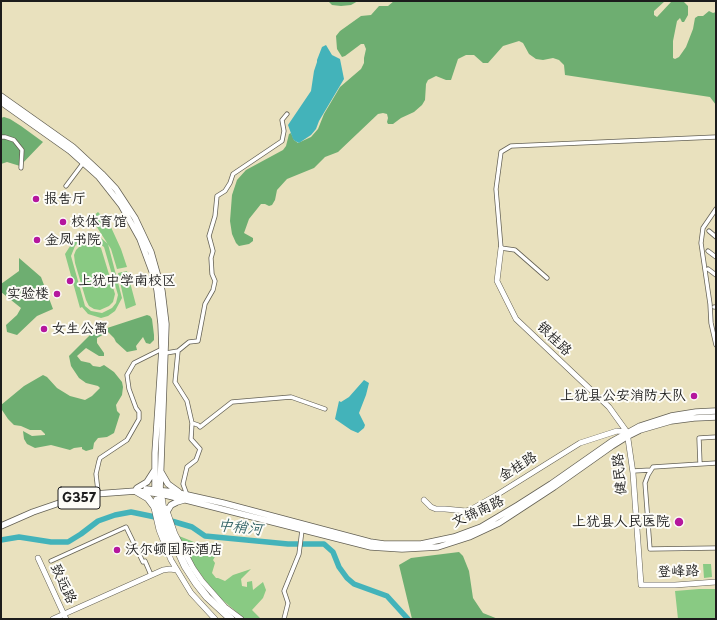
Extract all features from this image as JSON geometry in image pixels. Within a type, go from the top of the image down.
[{"type":"highway","points":[[136,490],[146,496],[161,510]]},
{"type":"highway","points":[[158,492],[167,532],[182,569],[192,585],[215,612],[224,619]]},
{"type":"highway","points":[[167,532],[196,583],[215,605],[231,619]]},
{"type":"main road","points":[[1,96],[73,146],[89,160],[116,189],[135,218],[151,252],[162,291],[166,324],[158,492]]},
{"type":"main road","points":[[1,102],[84,162],[112,192],[128,215],[140,239],[153,274],[157,290],[164,351]]},
{"type":"main road","name":"文锦南路","points":[[158,492],[187,495],[223,503],[370,542],[384,544],[420,544],[454,537],[486,524],[525,501],[628,434],[653,421],[671,416],[696,412],[716,411]]},
{"type":"main road","name":"文锦南路","points":[[158,492],[371,547],[384,549],[420,549],[438,547],[469,537],[500,523],[554,487],[628,434],[672,421],[716,416]]},
{"type":"main road","points":[[136,490],[150,480],[158,468]]},
{"type":"main road","points":[[158,468],[168,484],[179,492],[187,495]]},
{"type":"main road","name":"G357","points":[[1,522],[32,508],[64,497],[98,490],[116,488],[158,492]]},
{"type":"main road","name":"G357","points":[[1,526],[33,512],[64,501],[95,494],[136,490]]},
{"type":"main road","points":[[161,510],[176,502],[190,501]]},
{"type":"street","points":[[98,490],[96,474],[98,461],[100,458],[127,440],[139,419],[139,412],[129,389],[127,375],[134,364],[164,351],[178,351],[189,342],[198,342],[206,304],[213,290],[215,281],[212,274],[211,258],[213,251],[209,236],[215,216],[217,196],[225,191],[230,183],[232,174],[282,141],[284,131],[282,120],[287,114]]},
{"type":"street","points":[[1,137],[14,140],[22,150],[22,168]]},
{"type":"street","points":[[547,278],[515,250],[501,248],[496,189],[501,152],[511,146],[716,137]]},
{"type":"street","points":[[66,186],[84,162]]},
{"type":"street","points":[[716,209],[703,228],[701,243],[710,304],[711,323],[716,345]]},
{"type":"street","points":[[709,231],[716,237]]},
{"type":"street","name":"银桂路","points":[[501,248],[497,281],[516,319],[609,407],[628,434]]},
{"type":"street","points":[[708,250],[716,257]]},
{"type":"street","points":[[708,268],[716,275]]},
{"type":"street","points":[[178,351],[175,382],[187,401],[192,423],[191,439],[200,449],[196,460],[187,467],[183,484],[187,495]]},
{"type":"street","points":[[192,423],[200,427],[232,402],[291,397],[325,409]]},
{"type":"street","name":"金桂路","points":[[424,500],[431,507],[436,509],[445,508],[466,511],[470,510],[580,443],[617,431],[628,434]]},
{"type":"street","name":"健民路","points":[[628,434],[633,471],[642,585]]},
{"type":"street","points":[[700,464],[699,438],[716,437]]},
{"type":"street","points":[[716,463],[653,467],[645,483],[650,549],[716,548]]},
{"type":"street","points":[[633,471],[651,470]]},
{"type":"street","points":[[158,492],[167,532],[170,559],[191,593],[215,619]]},
{"type":"street","points":[[51,561],[126,527],[151,575]]},
{"type":"street","points":[[284,619],[288,606],[284,591],[299,554],[302,530]]},
{"type":"street","points":[[167,532],[202,582],[225,607],[241,619]]},
{"type":"street","name":"致远路","points":[[38,558],[65,617]]},
{"type":"street","points":[[163,570],[170,559]]},
{"type":"street","points":[[53,619],[65,617],[163,570],[177,570]]},
{"type":"street","name":"登峰路","points":[[642,585],[675,585],[716,582]]},
{"type":"green space","points":[[328,1],[358,1],[351,5],[341,6],[332,5]]},
{"type":"green space","points":[[394,1],[665,1],[654,11],[654,15],[657,17],[671,2],[683,1],[688,6],[688,15],[684,22],[682,22],[680,18],[677,21],[673,41],[673,58],[675,59],[679,57],[686,47],[693,29],[695,18],[698,16],[703,16],[709,11],[713,13],[716,12],[716,105],[710,97],[565,75],[564,65],[559,60],[553,58],[543,60],[536,59],[529,54],[523,43],[519,41],[503,46],[488,63],[483,63],[474,55],[466,55],[458,59],[451,80],[446,80],[436,76],[428,80],[426,84],[425,100],[414,112],[401,118],[393,124],[388,124],[387,114],[378,114],[338,152],[325,157],[314,168],[287,179],[277,190],[275,200],[272,205],[269,206],[261,204],[249,219],[244,233],[253,238],[253,241],[249,244],[239,246],[232,234],[230,221],[232,195],[237,180],[246,170],[283,150],[286,146],[289,134],[291,133],[294,140],[298,143],[311,137],[318,129],[324,114],[340,87],[361,69],[364,63],[366,49],[364,44],[361,44],[342,57],[337,49],[336,36],[340,31],[361,16],[371,15],[379,6],[388,6]]},
{"type":"green space","points":[[4,117],[21,126],[43,142],[20,166],[7,162],[1,164],[1,118]]},
{"type":"green space","points":[[98,212],[110,225],[127,267],[117,269],[111,249],[91,218]]},
{"type":"green space","points":[[90,235],[100,237],[108,244],[122,298],[115,311],[108,316],[101,318],[88,314],[82,307],[80,308],[65,254],[74,240]],"holes":[[[95,240],[104,247],[118,295],[116,303],[112,308],[102,313],[91,311],[85,306],[71,256],[75,246],[79,242]]]},
{"type":"green space","points":[[89,241],[101,248],[115,294],[113,302],[109,306],[100,310],[89,306],[75,263],[74,255],[76,250],[83,243]]},
{"type":"green space","points":[[19,258],[41,277],[53,309],[37,316],[17,335],[7,332],[6,325],[17,315],[21,308],[1,292],[1,284],[19,271]]},
{"type":"green space","points":[[127,271],[136,305],[126,309],[118,273]]},
{"type":"green space","points":[[147,315],[152,319],[154,335],[154,340],[150,344],[146,343],[143,337],[136,346],[137,350],[127,352],[108,332],[97,338],[97,343],[104,353],[104,356],[99,356],[86,348],[77,356],[81,361],[90,363],[93,366],[100,367],[104,365],[114,372],[122,382],[122,395],[116,405],[117,411],[120,414],[114,433],[107,437],[98,438],[94,443],[93,449],[86,451],[82,449],[82,447],[70,450],[51,445],[35,448],[27,444],[24,439],[23,431],[32,436],[45,434],[41,430],[30,430],[14,425],[2,410],[1,405],[24,386],[43,375],[47,377],[57,388],[70,396],[85,400],[92,396],[100,388],[98,386],[86,383],[79,378],[71,366],[69,356],[92,333]]},
{"type":"green space","points":[[179,536],[199,544],[221,549],[213,560],[215,563],[212,573],[216,578],[225,581],[233,575],[251,569],[241,579],[242,586],[247,587],[247,582],[252,581],[253,590],[263,582],[266,590],[263,598],[252,610],[261,619],[245,619],[220,598],[194,565]]},
{"type":"green space","points":[[459,552],[463,556],[469,571],[473,598],[483,613],[498,619],[412,619],[399,565],[411,558]]},
{"type":"green space","points":[[703,564],[711,564],[712,577],[704,578]]},
{"type":"green space","points":[[716,589],[716,619],[678,619],[675,591]]},
{"type":"water","points":[[326,45],[332,55],[340,59],[344,79],[319,121],[316,129],[311,135],[299,143],[293,139],[288,125],[311,91],[317,60],[322,47]]},
{"type":"water","points":[[364,380],[369,383],[359,413],[365,425],[364,428],[358,433],[335,419],[339,401],[341,402],[349,397]]},
{"type":"waterway","name":"中稍河","points":[[1,540],[19,537],[51,542],[68,542],[98,521],[115,515],[131,512],[160,518]]},
{"type":"waterway","name":"中稍河","points":[[168,520],[192,527],[205,536],[288,544],[324,544],[333,552],[339,567],[347,578],[354,584],[387,596],[408,619]]},
{"type":"place","name":"报告厅","points":[[36,199]]},
{"type":"place","name":"校体育馆","points":[[63,222]]},
{"type":"place","name":"金凤书院","points":[[37,240]]},
{"type":"place","name":"上犹中学南校区","points":[[70,281]]},
{"type":"place","name":"实验楼","points":[[57,294]]},
{"type":"place","name":"女生公寓","points":[[44,329]]},
{"type":"place","name":"上犹县公安消防大队","points":[[694,396]]},
{"type":"place","name":"上犹县人民医院","points":[[679,522]]},
{"type":"place","name":"沃尔顿国际酒店","points":[[117,550]]}]
